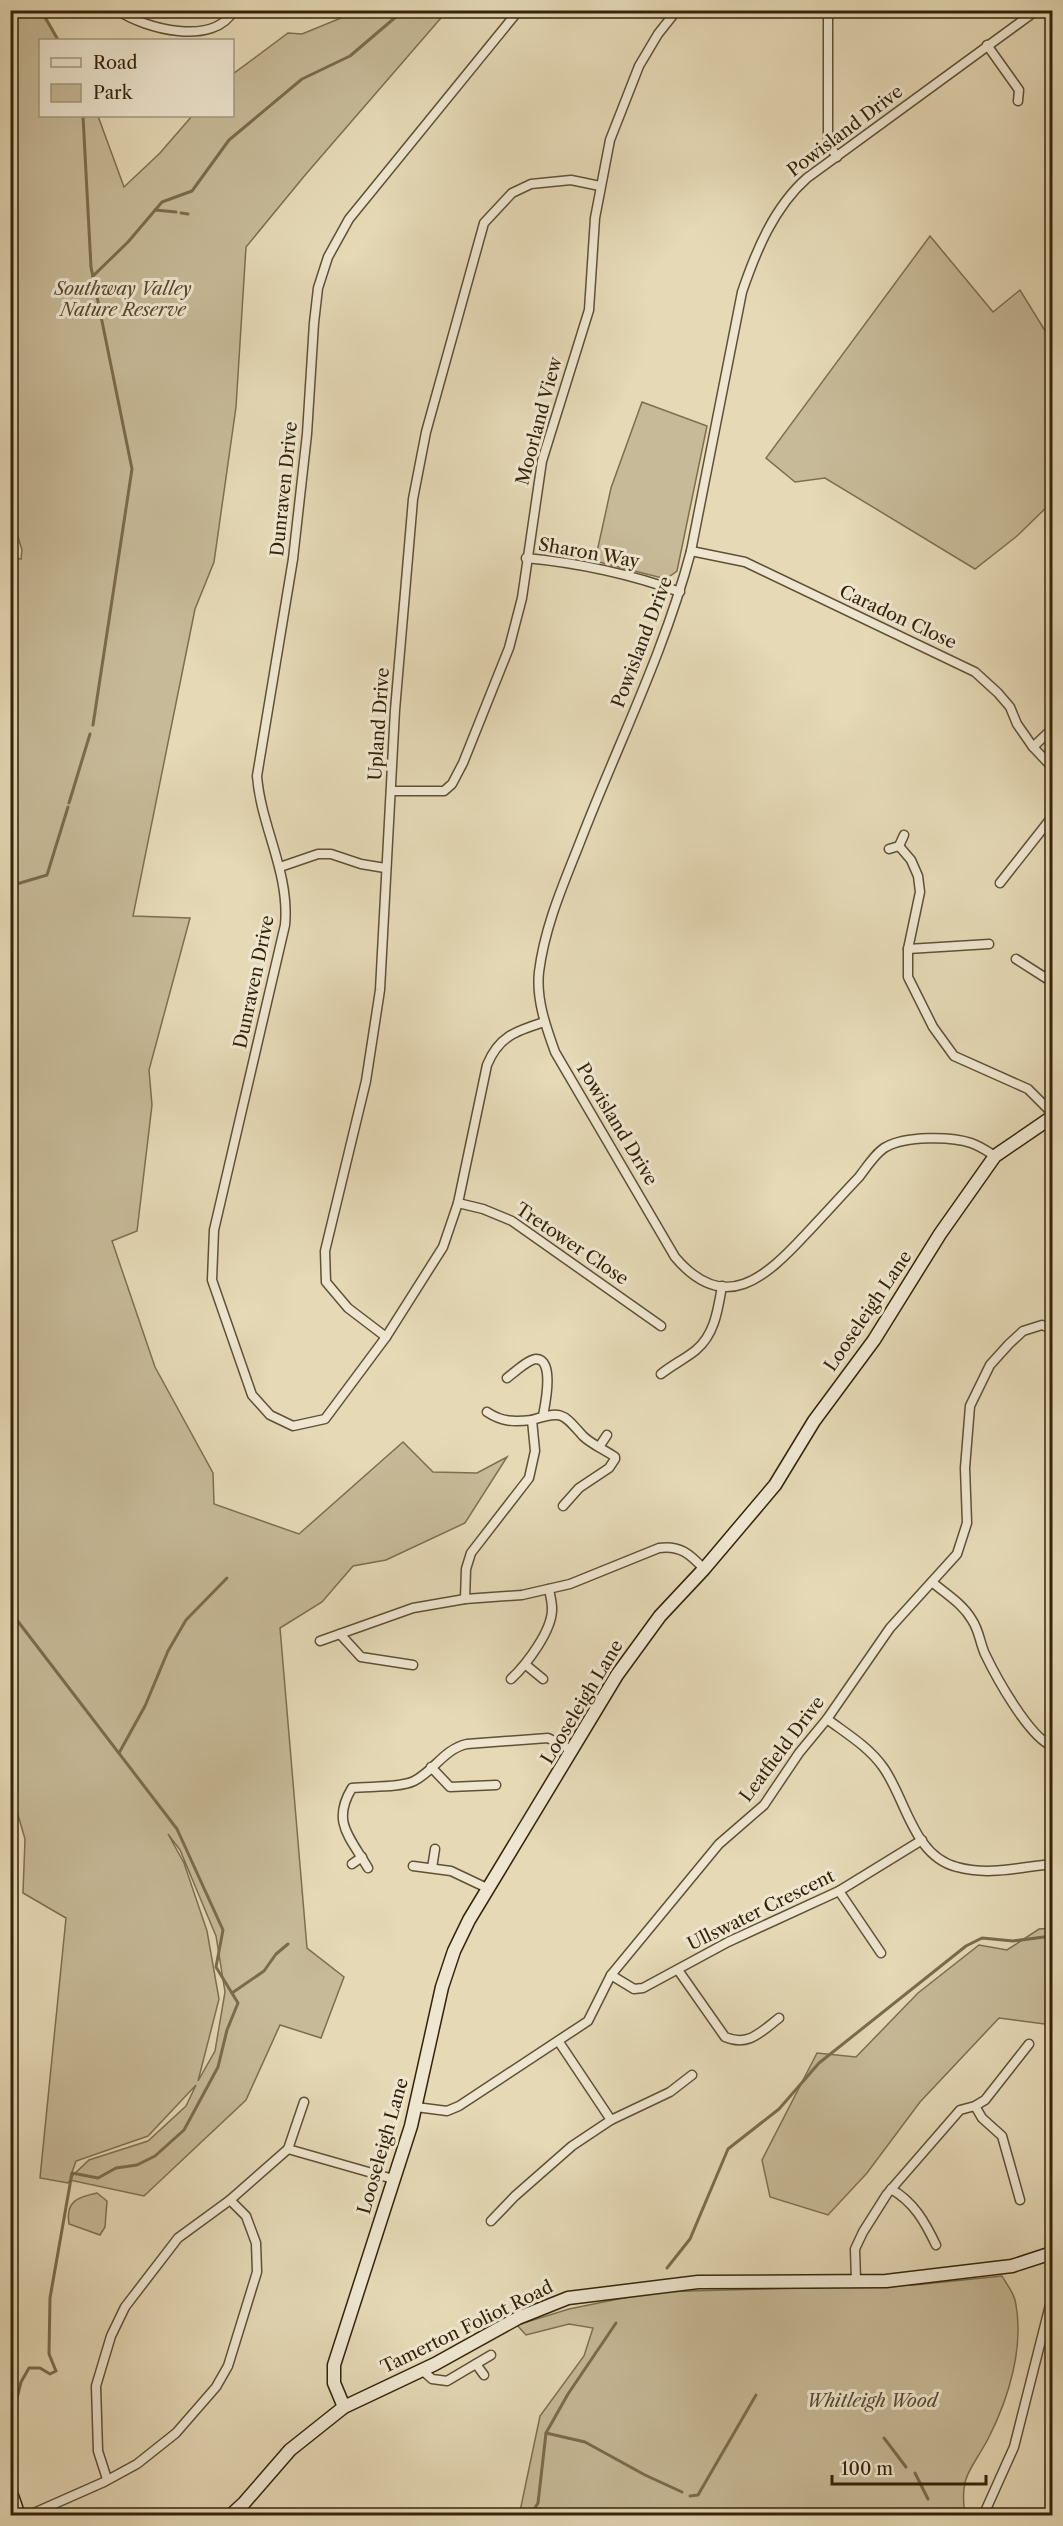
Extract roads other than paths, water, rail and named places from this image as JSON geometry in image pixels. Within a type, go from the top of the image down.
[{"type":"street","points":[[117,10],[159,27],[196,31],[219,27],[234,10]]},
{"type":"street","name":"Dunraven Drive","points":[[519,10],[349,219],[328,256],[318,288],[307,435],[293,560],[257,776],[259,799],[285,888],[285,925],[214,1230],[212,1280],[252,1395],[270,1415],[293,1426],[325,1419],[386,1337],[443,1247],[458,1203],[487,1065],[493,1049],[505,1038],[521,1029],[544,1022]]},
{"type":"street","name":"Moorland View","points":[[391,791],[444,791],[452,784],[509,648],[522,598],[526,558],[542,461],[589,310],[595,218],[610,140],[639,66],[658,34],[677,10]]},
{"type":"street","points":[[828,10],[828,143],[837,157]]},
{"type":"street","name":"Powisland Drive","points":[[995,1156],[981,1147],[958,1139],[906,1140],[885,1147],[776,1266],[761,1278],[748,1283],[722,1286],[705,1282],[694,1276],[675,1257],[555,1052],[544,1022],[539,974],[553,910],[597,797],[669,627],[680,592],[691,551],[742,292],[751,265],[790,193],[1037,10]]},
{"type":"street","points":[[987,45],[1019,90],[1018,101]]},
{"type":"street","name":"Upland Drive","points":[[386,1337],[348,1308],[326,1282],[325,1251],[366,1081],[373,1039],[383,946],[385,868],[413,499],[426,432],[484,223],[512,193],[531,184],[571,180],[600,186]]},
{"type":"street","name":"Caradon Close","points":[[691,551],[745,562],[975,672],[1010,707],[1017,724],[1033,747],[1053,766]]},
{"type":"street","name":"Sharon Way","points":[[526,558],[592,567],[637,577],[680,592]]},
{"type":"street","points":[[1033,747],[1053,729]]},
{"type":"street","points":[[1000,883],[1052,817]]},
{"type":"street","points":[[889,849],[899,846],[904,835]]},
{"type":"street","points":[[899,846],[911,860],[918,876],[920,892],[908,949],[908,977],[933,1027],[954,1056],[1028,1089],[1053,1115]]},
{"type":"street","points":[[280,867],[318,854],[331,854],[361,864],[385,868]]},
{"type":"street","points":[[908,949],[989,944]]},
{"type":"street","points":[[1016,959],[1053,982]]},
{"type":"street","name":"Looseleigh Lane","points":[[344,2407],[334,2383],[334,2365],[416,2107],[424,2061],[442,1987],[454,1951],[470,1920],[642,1638],[775,1485],[814,1421],[874,1340],[940,1234],[995,1156],[1053,1115]]},
{"type":"street","name":"Tretower Close","points":[[458,1203],[483,1209],[512,1221],[660,1326]]},
{"type":"street","points":[[661,1374],[675,1362],[696,1350],[710,1333],[718,1314],[722,1286]]},
{"type":"street","name":"Leatfield Drive","points":[[416,2107],[447,2111],[459,2106],[558,2043],[588,2021],[611,1975],[719,1844],[764,1805],[890,1628],[957,1554],[967,1523],[965,1468],[970,1406],[990,1365],[1023,1331],[1041,1325],[1053,1329]]},
{"type":"street","points":[[507,1378],[531,1361],[542,1361],[546,1366],[548,1383],[543,1416]]},
{"type":"street","points":[[487,1412],[504,1421],[514,1422],[554,1414],[569,1418],[584,1436],[615,1457],[615,1463],[585,1482],[563,1506]]},
{"type":"street","points":[[465,1599],[466,1569],[471,1553],[529,1478],[535,1451],[532,1420]]},
{"type":"street","points":[[599,1446],[607,1435]]},
{"type":"street","points":[[320,1641],[413,1608],[465,1599],[522,1595],[549,1589],[588,1577],[646,1551],[670,1546],[689,1553],[704,1569]]},
{"type":"street","points":[[932,1582],[959,1604],[973,1621],[985,1654],[1005,1691],[1034,1732],[1053,1746]]},
{"type":"street","points":[[510,1679],[526,1665],[551,1619],[549,1589]]},
{"type":"street","points":[[339,1634],[361,1657],[413,1665]]},
{"type":"street","points":[[526,1665],[543,1679]]},
{"type":"street","points":[[827,1719],[866,1747],[884,1767],[922,1840],[934,1858],[956,1867],[994,1872],[1053,1864]]},
{"type":"street","points":[[368,1868],[342,1822],[342,1809],[352,1788],[414,1781],[454,1746],[548,1738],[573,1751]]},
{"type":"street","points":[[430,1767],[450,1787],[496,1785]]},
{"type":"street","name":"Ullswater Crescent","points":[[611,1975],[634,1989],[643,1988],[728,1942],[839,1891],[922,1840]]},
{"type":"street","points":[[432,1868],[435,1849]]},
{"type":"street","points":[[352,1864],[362,1857]]},
{"type":"street","points":[[413,1866],[451,1871],[489,1889]]},
{"type":"street","points":[[839,1891],[880,1953]]},
{"type":"street","points":[[678,1970],[725,2037],[736,2042],[752,2039],[779,2018]]},
{"type":"street","points":[[558,2043],[611,2120]]},
{"type":"street","points":[[856,2281],[855,2248],[891,2189],[960,2110],[975,2106],[985,2100],[1029,2043]]},
{"type":"street","points":[[491,2221],[515,2196],[572,2146],[611,2120],[670,2092],[692,2075]]},
{"type":"street","points":[[107,2479],[98,2451],[96,2386],[111,2336],[125,2307],[178,2238],[230,2200],[288,2150],[304,2102]]},
{"type":"street","points":[[975,2106],[982,2118],[1002,2136],[1020,2200]]},
{"type":"street","points":[[288,2150],[393,2178]]},
{"type":"street","points":[[891,2189],[904,2196],[923,2219],[936,2245]]},
{"type":"street","points":[[27,2516],[137,2464],[176,2433],[216,2387],[228,2366],[257,2272],[256,2243],[246,2216],[230,2200]]},
{"type":"street","name":"Tamerton Foliot Road","points":[[230,2516],[290,2450],[344,2407],[422,2370],[518,2318],[568,2298],[698,2282],[886,2281],[1012,2266],[1053,2253]]},
{"type":"street","points":[[984,2516],[1014,2447],[1035,2359],[1053,2297]]},
{"type":"street","points":[[422,2370],[440,2382],[447,2381],[491,2355]]},
{"type":"street","points":[[476,2364],[484,2375]]},
{"type":"street","points":[[10,2490],[19,2516]]},
{"type":"street","points":[[1050,2516],[1053,2511]]},
{"type":"waterway","points":[[41,10],[57,39]]},
{"type":"waterway","points":[[93,276],[128,242],[162,202],[192,191],[229,140],[302,79],[350,56],[404,10]]},
{"type":"waterway","points":[[83,117],[91,267],[132,469],[93,725]]},
{"type":"waterway","points":[[155,210],[176,212]]},
{"type":"waterway","points":[[181,213],[188,214]]},
{"type":"waterway","points":[[69,803],[90,734]]},
{"type":"waterway","points":[[10,886],[47,875],[68,807]]},
{"type":"waterway","points":[[119,1753],[145,1706],[168,1651],[186,1620],[227,1578]]},
{"type":"waterway","points":[[10,1611],[177,1829],[223,1930],[216,1967],[238,2003],[227,2030],[218,2067],[184,2130],[155,2156],[137,2165],[116,2168],[98,2178],[72,2173],[50,2298],[49,2354],[56,2371],[50,2374],[40,2368],[29,2368],[21,2382],[10,2428]]},
{"type":"waterway","points":[[667,2268],[690,2239],[728,2149],[779,2109],[819,2063],[966,1946],[982,1938],[1013,1941],[1052,1936]]},
{"type":"waterway","points":[[232,1993],[264,1971],[276,1954],[288,1944]]},
{"type":"waterway","points":[[530,2516],[538,2503],[546,2433],[568,2394],[616,2323]]},
{"type":"waterway","points":[[690,2496],[698,2495],[756,2395]]},
{"type":"waterway","points":[[546,2433],[585,2442],[645,2475],[682,2492]]},
{"type":"waterway","points":[[884,2438],[906,2467]]},
{"type":"waterway","points":[[915,2473],[928,2499]]},
{"type":"park label","name":"Southway Valley Nature Reserve","points":[[123,299]]},
{"type":"park label","name":"Whitleigh Wood","points":[[872,2401]]}]
